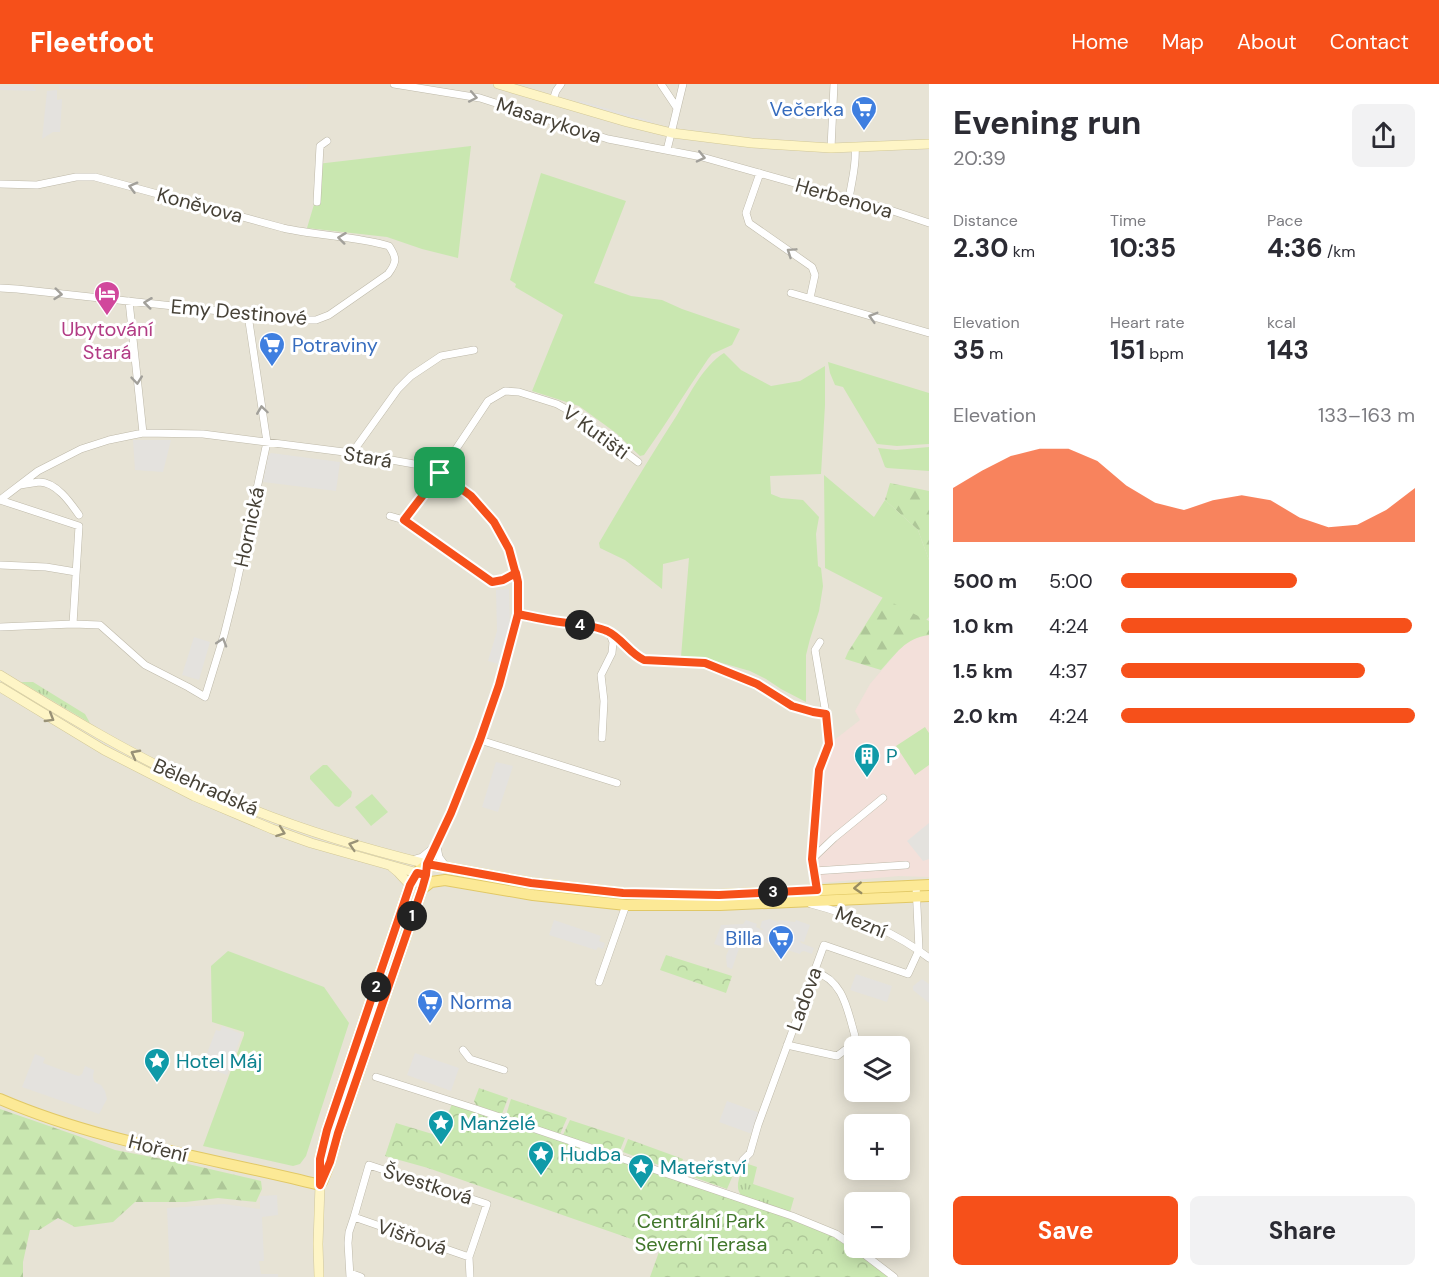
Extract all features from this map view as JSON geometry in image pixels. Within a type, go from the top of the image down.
[{"type":"main road","points":[[320,1185],[320,1159],[327,1130],[410,885],[423,872],[623,893],[719,895],[817,890],[921,892]]},
{"type":"main road","points":[[320,1185],[330,1162],[422,889],[446,874],[533,895],[626,905],[800,902],[921,892],[929,885]]},
{"type":"main road","name":"Hoření","points":[[0,1099],[102,1135],[320,1185]]},
{"type":"street","name":"Masarykova","points":[[394,84],[480,98],[608,139],[702,157],[760,173]]},
{"type":"street","name":"Masarykova","points":[[498,84],[672,133],[752,143],[831,148],[929,144]]},
{"type":"street","points":[[553,100],[561,84]]},
{"type":"street","points":[[661,84],[677,108]]},
{"type":"street","points":[[667,150],[683,84]]},
{"type":"street","points":[[831,148],[834,84]]},
{"type":"street","points":[[317,202],[320,146],[327,141]]},
{"type":"street","points":[[849,200],[856,165],[855,147]]},
{"type":"street","points":[[760,173],[746,213],[749,223],[812,267],[815,275],[810,298]]},
{"type":"street","name":"Herbenova","points":[[760,173],[929,223]]},
{"type":"street","name":"Koněvova","points":[[0,184],[37,185],[76,177],[95,177],[283,228],[373,241],[389,246],[395,255]]},
{"type":"street","name":"Emy Destinové","points":[[129,301],[248,315],[316,320],[329,315],[388,274],[394,265],[395,255]]},
{"type":"street","points":[[0,288],[129,301],[143,433]]},
{"type":"street","points":[[791,293],[929,333]]},
{"type":"street","name":"Hornická","points":[[0,627],[100,625],[145,664],[205,698],[236,591],[267,442],[248,315]]},
{"type":"street","points":[[352,453],[398,389],[411,376],[441,356],[474,350]]},
{"type":"street","name":"V Kutišti","points":[[404,520],[440,473],[488,401],[505,391],[519,392],[557,404],[575,414],[638,462]]},
{"type":"street","name":"Stará","points":[[0,500],[38,471],[81,449],[143,433],[204,434],[352,453],[414,464],[440,473],[471,496],[494,522],[509,549],[518,582],[518,614],[499,685],[480,740],[451,813],[423,872]]},
{"type":"street","points":[[19,485],[42,482],[51,485],[67,498],[79,514]]},
{"type":"street","points":[[0,500],[79,526],[73,624]]},
{"type":"street","points":[[390,516],[404,520],[492,582],[503,580],[516,573]]},
{"type":"street","points":[[0,565],[46,567],[76,572]]},
{"type":"street","points":[[518,614],[598,628],[622,641],[636,656],[644,660],[705,663],[757,684],[792,706],[826,714]]},
{"type":"street","points":[[602,738],[604,701],[601,675],[612,653],[613,642],[609,632]]},
{"type":"street","points":[[817,890],[812,859],[819,770],[829,744],[815,650],[820,642]]},
{"type":"street","name":"Bělehradská","points":[[0,675],[113,743],[200,787],[238,804],[314,832],[410,860],[423,872]]},
{"type":"street","name":"Bělehradská","points":[[0,687],[104,750],[194,796],[311,843],[390,866],[423,872]]},
{"type":"street","points":[[480,740],[617,783]]},
{"type":"street","points":[[812,859],[834,837],[883,798]]},
{"type":"street","points":[[410,860],[425,855],[437,844]]},
{"type":"street","points":[[437,844],[439,857],[446,874]]},
{"type":"street","points":[[814,871],[906,865]]},
{"type":"street","name":"Bělehradská","points":[[390,866],[410,885]]},
{"type":"street","points":[[422,889],[423,872]]},
{"type":"street","name":"Mezní","points":[[920,950],[921,892]]},
{"type":"street","name":"Mezní","points":[[800,902],[840,911],[878,926],[920,950],[929,958]]},
{"type":"street","points":[[599,982],[626,905]]},
{"type":"street","name":"Ladova","points":[[743,1160],[750,1153],[824,945],[908,974],[920,950]]},
{"type":"street","points":[[787,1045],[837,1056],[849,1047],[855,1036],[845,1002],[837,985],[824,974],[814,971]]},
{"type":"street","points":[[463,1050],[470,1059],[504,1070]]},
{"type":"street","points":[[376,1077],[792,1216],[836,1234],[844,1240]]},
{"type":"street","name":"Švestková","points":[[354,1217],[369,1164],[487,1204],[469,1257]]},
{"type":"street","points":[[319,1277],[320,1185]]},
{"type":"street","points":[[354,1217],[348,1243],[350,1275],[360,1277]]},
{"type":"street","name":"Višňová","points":[[354,1217],[469,1257]]},
{"type":"street","points":[[469,1257],[470,1277]]},
{"type":"street","points":[[868,1258],[894,1277]]},
{"type":"shaded area","points":[[0,84],[929,84],[929,1277],[0,1277]]},
{"type":"shaded area","points":[[307,85],[307,88],[281,90],[59,89],[59,86],[282,87]]},
{"type":"shaded area","points":[[0,86],[33,86],[36,91],[0,90]]},
{"type":"shaded area","points":[[57,90],[57,100],[62,99],[60,132],[53,132],[42,139],[47,91]]},
{"type":"shaded area","points":[[581,101],[651,121],[655,125],[575,103]]},
{"type":"shaded area","points":[[133,440],[171,440],[163,472],[135,470]]},
{"type":"shaded area","points":[[271,453],[340,462],[336,491],[263,482],[268,456]]},
{"type":"shaded area","points":[[509,589],[510,629],[499,664],[488,661],[497,631],[496,590]]},
{"type":"shaded area","points":[[929,635],[929,877],[899,876],[820,883],[816,850],[823,770],[833,741],[860,720],[855,711],[870,684],[904,644],[919,636]]},
{"type":"shaded area","points":[[194,637],[210,642],[199,680],[182,675]]},
{"type":"shaded area","points":[[496,762],[513,766],[498,812],[482,807]]},
{"type":"shaded area","points":[[929,823],[929,859],[923,861],[907,841]]},
{"type":"shaded area","points":[[770,919],[778,922],[779,920],[795,922],[796,920],[810,925],[804,942],[800,941],[814,948],[812,954],[804,951],[800,954],[781,948],[764,942],[764,937],[745,931],[732,969],[727,967],[726,956],[729,949],[714,944],[721,925],[743,924],[746,920],[757,924],[756,927],[762,930],[760,928],[762,921]]},
{"type":"shaded area","points":[[554,920],[601,936],[599,941],[605,943],[603,949],[598,947],[596,950],[549,935]]},
{"type":"shaded area","points":[[856,974],[892,986],[887,1002],[850,990]]},
{"type":"shaded area","points":[[922,979],[929,984],[929,1003],[913,990],[913,986]]},
{"type":"shaded area","points":[[222,1026],[242,1034],[227,1075],[202,1066],[216,1030],[220,1031]]},
{"type":"shaded area","points":[[415,1053],[459,1068],[451,1091],[407,1075]]},
{"type":"shaded area","points":[[35,1054],[45,1058],[43,1063],[75,1075],[82,1074],[85,1066],[94,1070],[94,1082],[101,1085],[107,1099],[99,1114],[22,1087]]},
{"type":"shaded area","points":[[727,1101],[760,1113],[752,1134],[719,1122]]},
{"type":"shaded area","points":[[277,1195],[278,1215],[262,1217],[264,1261],[259,1261],[261,1274],[278,1274],[278,1277],[170,1277],[167,1208],[224,1204],[260,1209],[260,1196]]},
{"type":"green space","points":[[471,146],[458,258],[387,237],[307,228],[315,201],[317,164]]},
{"type":"green space","points":[[541,173],[626,201],[594,283],[631,296],[662,300],[740,329],[732,345],[712,354],[708,359],[644,455],[640,456],[616,433],[579,406],[532,391],[563,315],[515,287],[516,284],[510,280]]},
{"type":"green space","points":[[724,353],[741,370],[771,386],[800,381],[825,366],[821,474],[770,476],[771,494],[781,498],[803,500],[819,517],[816,534],[818,566],[821,568],[823,586],[819,611],[806,655],[806,702],[750,671],[715,661],[681,657],[689,558],[663,564],[662,589],[625,560],[600,548],[599,543],[697,381]]},
{"type":"green space","points":[[828,362],[929,393],[929,444],[897,446],[877,444],[843,387],[835,385]]},
{"type":"green space","points":[[929,447],[929,471],[887,468],[878,448],[896,450]]},
{"type":"green space","points":[[824,475],[874,517],[885,500],[918,530],[929,560],[929,617],[926,620],[825,568]]},
{"type":"green space","points":[[890,483],[929,491],[929,560],[918,530],[885,500]]},
{"type":"green space","points":[[883,597],[929,621],[929,635],[907,643],[881,670],[845,659]]},
{"type":"green space","points":[[21,682],[33,682],[85,714],[90,723]]},
{"type":"green space","points":[[925,727],[929,733],[929,765],[915,775],[896,746]]},
{"type":"green space","points":[[323,765],[327,765],[352,792],[351,797],[339,807],[335,806],[310,779],[310,776]]},
{"type":"green space","points":[[372,794],[388,812],[371,826],[355,807]]},
{"type":"green space","points":[[228,951],[324,987],[349,1023],[306,1156],[300,1164],[293,1166],[203,1146],[244,1035],[244,1032],[212,1022],[211,966]]},
{"type":"green space","points":[[666,955],[732,976],[726,993],[660,970]]},
{"type":"green space","points":[[479,1088],[508,1098],[502,1114],[476,1105],[474,1101]]},
{"type":"green space","points":[[511,1099],[567,1118],[560,1134],[507,1116]]},
{"type":"green space","name":"Centrální Park Severní Terasa","points":[[452,1104],[782,1216],[832,1236],[844,1244],[844,1258],[864,1258],[888,1277],[650,1277],[660,1249],[428,1168],[385,1156],[396,1123],[439,1136]]},
{"type":"green space","points":[[0,1109],[115,1150],[261,1181],[262,1189],[256,1202],[218,1198],[186,1202],[135,1202],[113,1222],[75,1227],[58,1218],[39,1230],[30,1230],[23,1262],[23,1277],[0,1277]]},
{"type":"green space","points":[[570,1120],[625,1138],[619,1153],[563,1135]]},
{"type":"green space","points":[[628,1139],[683,1159],[678,1172],[623,1152]]},
{"type":"green space","points":[[687,1160],[733,1175],[727,1189],[682,1173]]},
{"type":"green space","points":[[745,1163],[757,1167],[753,1184],[794,1198],[790,1212],[742,1196],[738,1185]]},
{"type":"place","name":"Večerka","points":[[864,132]]},
{"type":"place","name":"Ubytování Stará","points":[[107,317]]},
{"type":"place","name":"Potraviny","points":[[272,368]]},
{"type":"place","name":"P","points":[[867,779]]},
{"type":"place","name":"Billa","points":[[781,961]]},
{"type":"place","name":"Norma","points":[[430,1025]]},
{"type":"place","name":"Hotel Máj","points":[[157,1084]]},
{"type":"place","name":"Manželé","points":[[441,1146]]},
{"type":"place","name":"Hudba","points":[[541,1177]]},
{"type":"place","name":"Mateřství","points":[[641,1190]]},
{"type":"route","points":[[440,473],[404,520],[492,582],[499,582],[503,580],[516,573],[518,582],[518,614],[598,628],[622,641],[636,656],[644,660],[705,663],[757,684],[792,706],[826,714],[829,744],[819,770],[812,859],[817,890],[719,895],[623,893],[531,883],[427,864],[426,875],[417,873],[410,885],[332,1115],[320,1159],[320,1185],[326,1174],[377,1016],[422,889],[426,875],[427,864],[451,813],[480,740],[499,685],[518,614],[518,582],[509,549],[494,522],[471,496],[440,473]]}]
